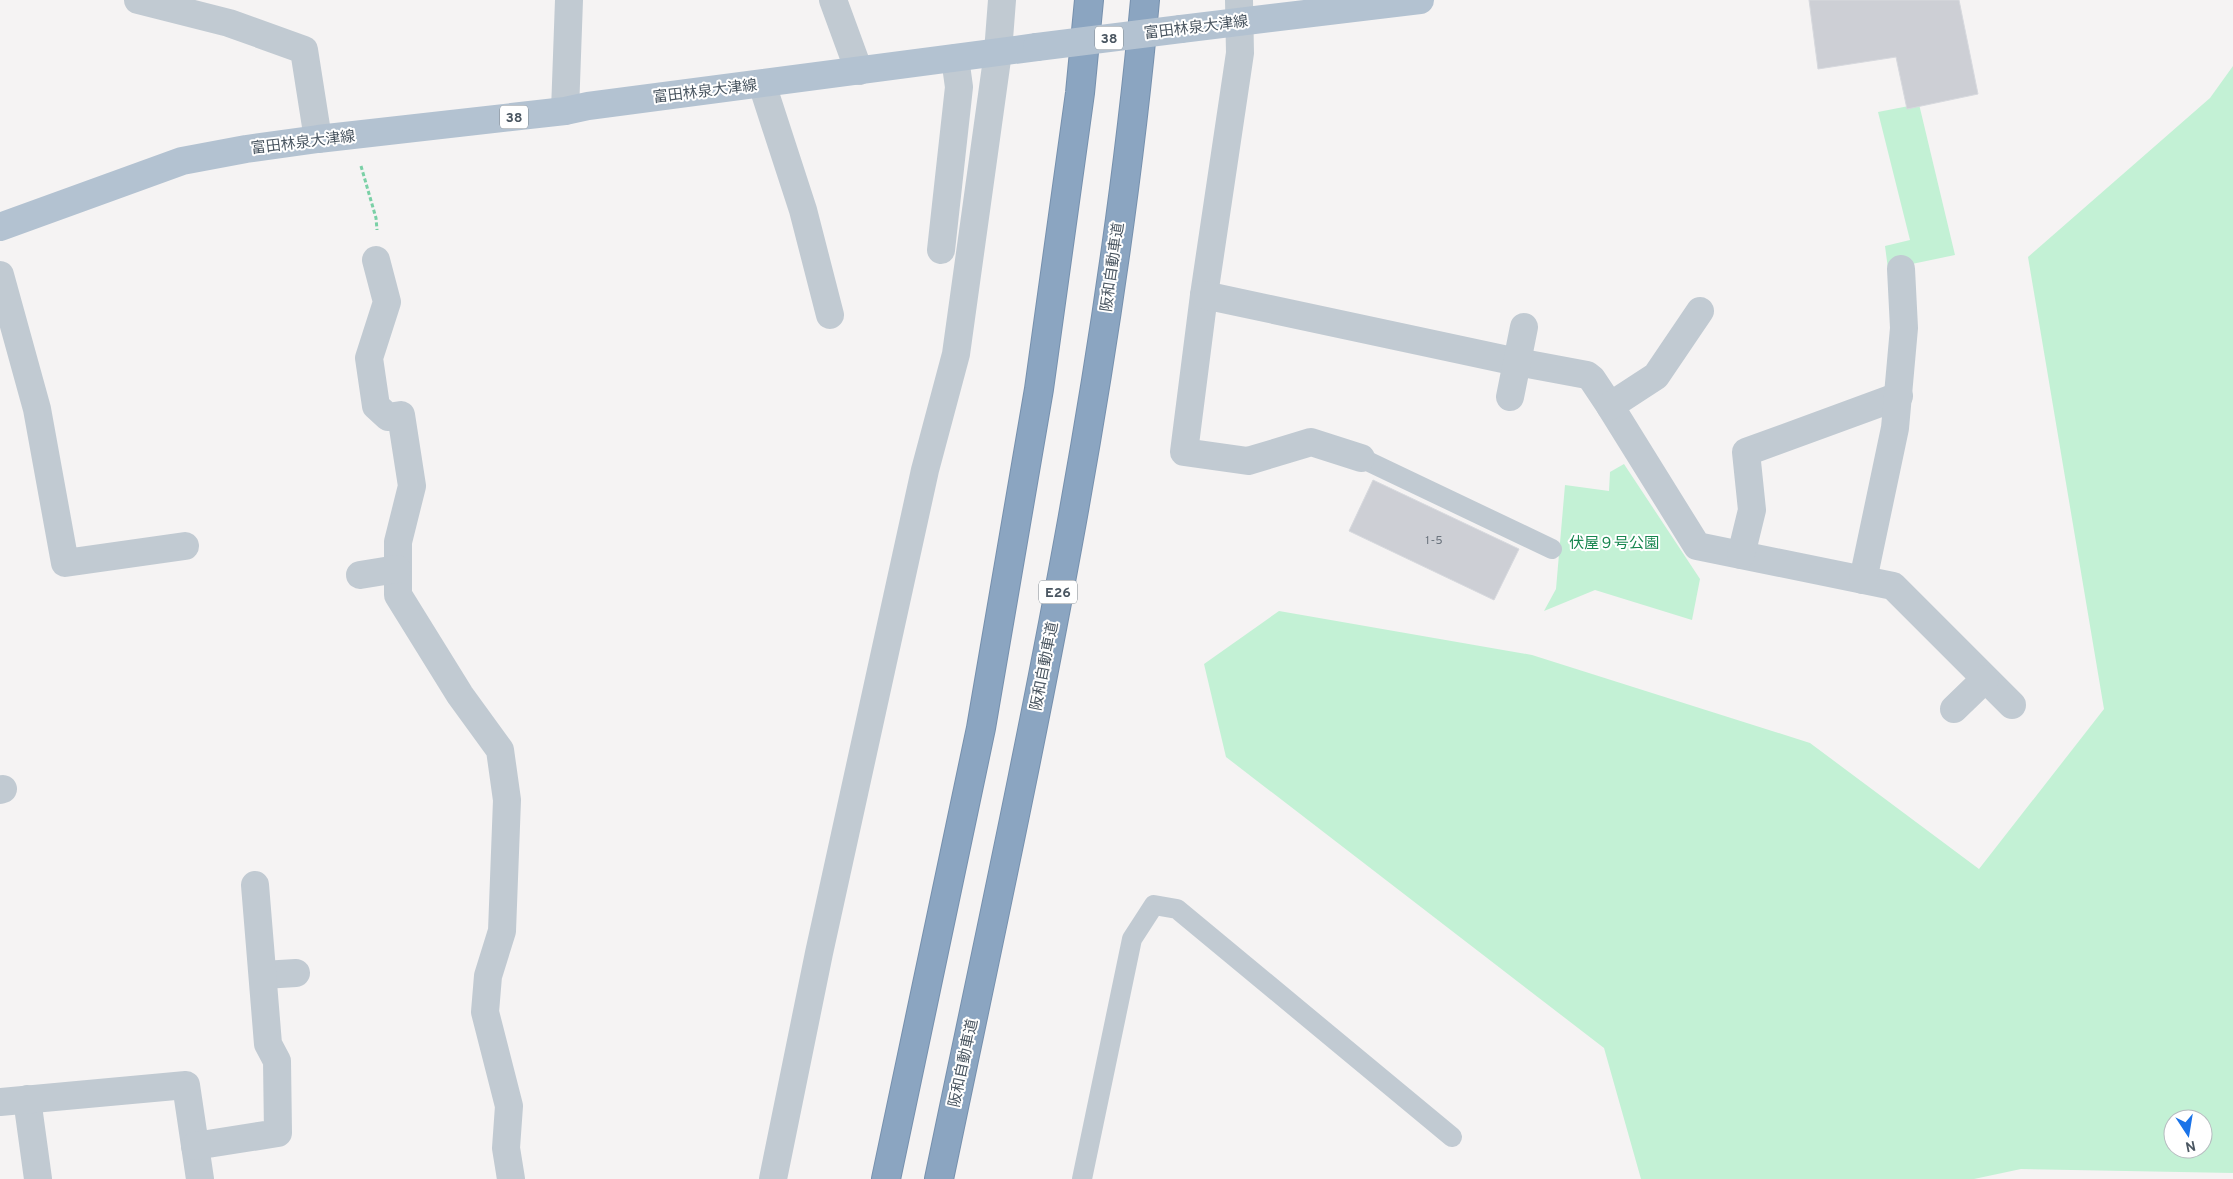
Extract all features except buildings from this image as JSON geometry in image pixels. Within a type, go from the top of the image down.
[{"type":"highway","points":[[886,1179],[982,728],[1039,389],[1080,93],[1089,0]]},
{"type":"highway","name":"阪和自動車道","points":[[940,1179],[1031,733],[1094,401],[1136,97],[1145,0]]},
{"type":"main road","name":"富田林泉大津線","points":[[0,227],[182,162],[246,149],[565,111],[588,106],[1180,30],[1238,11],[1420,0]]},
{"type":"street","points":[[138,0],[229,23],[304,50],[318,139]]},
{"type":"street","points":[[565,111],[569,0]]},
{"type":"street","points":[[833,0],[860,71]]},
{"type":"street","points":[[773,1179],[819,953],[925,470],[956,354],[998,52],[1002,0]]},
{"type":"street","points":[[1238,11],[1240,53],[1204,295],[1184,452],[1248,461],[1311,442],[1361,458]]},
{"type":"street","points":[[941,250],[959,87],[955,58]]},
{"type":"street","points":[[762,84],[803,210],[830,315]]},
{"type":"street","points":[[376,260],[387,302],[369,358],[376,406],[388,417],[401,415],[412,486],[398,542],[398,595],[460,695],[500,750],[507,800],[502,932],[488,976],[485,1012],[509,1106],[506,1148],[511,1179]]},
{"type":"street","points":[[1863,580],[1895,428],[1899,396],[1904,328],[1901,269]]},
{"type":"street","points":[[0,274],[37,409],[65,563],[186,546]]},
{"type":"street","points":[[1204,295],[1517,362],[1587,375],[1592,379],[1610,406],[1697,546],[1893,586],[2012,705]]},
{"type":"street","points":[[1610,406],[1656,376],[1700,311]]},
{"type":"street","points":[[1510,397],[1524,327]]},
{"type":"street","points":[[1741,555],[1752,510],[1746,452],[1899,396]]},
{"type":"street","points":[[360,575],[397,569]]},
{"type":"street","points":[[1954,709],[1985,679]]},
{"type":"street","points":[[195,1146],[278,1133],[276,1061],[268,1044],[255,885]]},
{"type":"street","points":[[263,975],[296,973]]},
{"type":"street","points":[[0,1102],[186,1085],[200,1179]]},
{"type":"street","points":[[27,1099],[38,1179]]},
{"type":"lane","points":[[1361,458],[1552,549]]},
{"type":"lane","points":[[1082,1179],[1132,939],[1154,905],[1177,909],[1452,1137]]},
{"type":"path","points":[[355,136],[376,218],[376,260]]},
{"type":"green space","points":[[2233,66],[2233,1173],[2021,1169],[1974,1179],[1641,1179],[1604,1048],[1226,757],[1204,664],[1279,611],[1532,655],[1810,743],[1979,869],[2104,709],[2028,257],[2210,98]]},
{"type":"green space","points":[[1919,104],[1955,255],[1888,269],[1885,246],[1910,240],[1878,112]]},
{"type":"green space","name":"伏屋９号公園","points":[[1624,464],[1700,579],[1692,620],[1595,590],[1544,611],[1556,589],[1565,485],[1609,491],[1610,472]]}]
